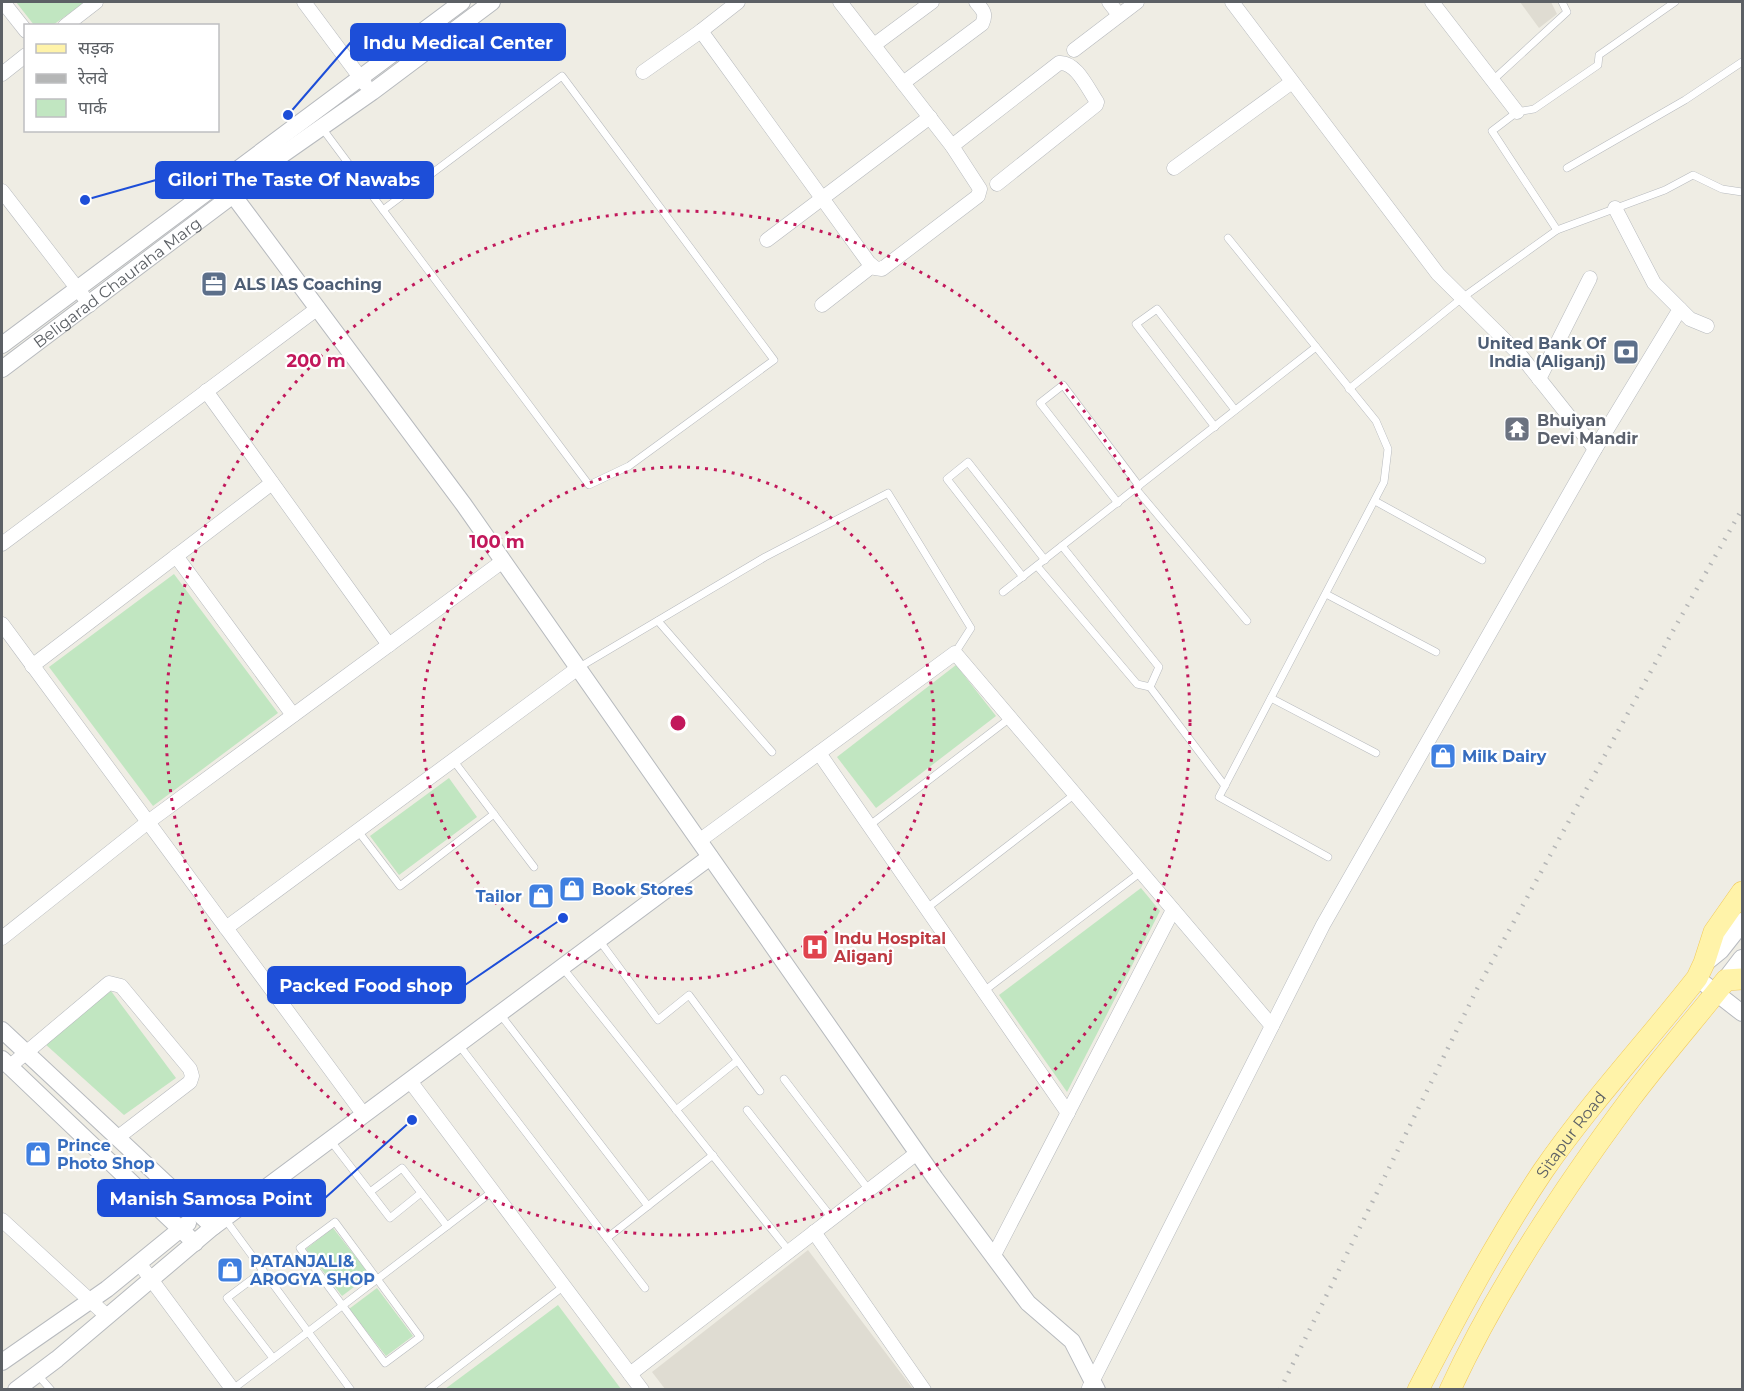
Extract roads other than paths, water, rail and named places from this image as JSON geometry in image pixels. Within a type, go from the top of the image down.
[{"type":"main road","name":"Sitapur Road","points":[[1418,1389],[1479,1273],[1543,1173],[1602,1092],[1700,970],[1714,932],[1743,892]]},
{"type":"main road","points":[[1700,970],[1743,922]]},
{"type":"main road","points":[[1732,985],[1743,959]]},
{"type":"main road","name":"Sitapur Road","points":[[1450,1389],[1506,1286],[1569,1183],[1633,1096],[1732,985]]},
{"type":"street","points":[[3,2],[24,28]]},
{"type":"street","points":[[68,24],[96,2]]},
{"type":"street","points":[[304,2],[372,92]]},
{"type":"street","points":[[2,345],[462,2]]},
{"type":"street","name":"Beligarad Chauraha Marg","points":[[2,369],[90,305],[233,195],[269,164],[372,92],[492,2]]},
{"type":"street","points":[[643,72],[738,2]]},
{"type":"street","points":[[700,31],[872,267],[882,269],[978,196],[980,189],[952,146],[840,2]]},
{"type":"street","points":[[874,45],[932,2]]},
{"type":"street","points":[[903,82],[982,24],[986,17],[985,11],[976,2]]},
{"type":"street","points":[[1109,2],[1119,15]]},
{"type":"street","points":[[1074,50],[1137,2]]},
{"type":"street","points":[[1232,2],[1438,274],[1521,356],[1595,449]]},
{"type":"street","points":[[1432,2],[1517,112]]},
{"type":"street","points":[[2,74],[24,57]]},
{"type":"street","points":[[952,146],[1059,63],[1065,62],[1072,66],[1097,102],[1096,105],[997,184]]},
{"type":"street","points":[[1174,168],[1292,81]]},
{"type":"street","points":[[767,240],[930,117]]},
{"type":"street","points":[[223,180],[503,561],[917,1153],[993,1257],[1028,1303],[1072,1341],[1093,1386]]},
{"type":"street","points":[[2,191],[90,305]]},
{"type":"street","points":[[1615,208],[1654,283],[1690,319],[1707,326]]},
{"type":"street","points":[[822,305],[872,267]]},
{"type":"street","points":[[1539,379],[1590,278]]},
{"type":"street","points":[[2,544],[318,308]]},
{"type":"street","points":[[1093,1386],[1323,926],[1595,449],[1680,309]]},
{"type":"street","points":[[206,391],[389,645]]},
{"type":"street","points":[[32,666],[272,483]]},
{"type":"street","points":[[176,556],[293,715]]},
{"type":"street","points":[[2,938],[148,822],[503,561]]},
{"type":"street","points":[[2,624],[364,1115]]},
{"type":"street","points":[[699,841],[955,653],[1272,1026]]},
{"type":"street","points":[[226,928],[578,668]]},
{"type":"street","points":[[819,753],[1068,1113]]},
{"type":"street","points":[[16,1389],[219,1223],[710,857]]},
{"type":"street","points":[[993,1257],[1173,910]]},
{"type":"street","points":[[1700,970],[1732,985],[1743,1013]]},
{"type":"street","points":[[117,1137],[190,1082],[192,1076],[190,1069],[121,986],[110,983],[25,1052],[5,1063],[195,1243]]},
{"type":"street","points":[[2,1030],[198,1214],[219,1223]]},
{"type":"street","points":[[410,1080],[642,1389]]},
{"type":"street","points":[[630,1374],[917,1153]]},
{"type":"street","points":[[2,1362],[139,1263],[198,1214]]},
{"type":"street","points":[[2,1220],[107,1316]]},
{"type":"street","points":[[814,1232],[924,1389]]},
{"type":"street","points":[[139,1263],[233,1389]]},
{"type":"lane","points":[[1493,80],[1567,12],[1562,2]]},
{"type":"lane","points":[[1557,230],[1492,131],[1517,112],[1534,110],[1598,65],[1599,55],[1675,2]]},
{"type":"lane","points":[[1567,168],[1685,100],[1743,62]]},
{"type":"lane","points":[[321,127],[588,485],[629,466],[774,360],[562,76],[383,210]]},
{"type":"lane","points":[[1350,388],[1462,298],[1557,230],[1665,189],[1693,175],[1722,189],[1743,192]]},
{"type":"lane","points":[[1228,238],[1376,421],[1388,449],[1384,482],[1219,797],[1328,857]]},
{"type":"lane","points":[[1215,427],[1136,324],[1157,309],[1235,410]]},
{"type":"lane","points":[[1003,592],[1316,347]]},
{"type":"lane","points":[[1118,503],[1040,403],[1063,385],[1137,487],[1247,621]]},
{"type":"lane","points":[[1023,577],[947,479],[968,462],[1044,560]]},
{"type":"lane","points":[[578,668],[765,557],[888,493],[971,628],[955,653]]},
{"type":"lane","points":[[1374,501],[1482,560]]},
{"type":"lane","points":[[1062,546],[1159,667],[1150,687]]},
{"type":"lane","points":[[1037,566],[1137,684],[1150,687],[1225,786]]},
{"type":"lane","points":[[1326,594],[1436,652]]},
{"type":"lane","points":[[658,621],[772,752]]},
{"type":"lane","points":[[1271,698],[1376,753]]},
{"type":"lane","points":[[870,825],[1010,718]]},
{"type":"lane","points":[[453,760],[534,867]]},
{"type":"lane","points":[[927,908],[1075,794]]},
{"type":"lane","points":[[358,831],[400,886],[494,814]]},
{"type":"lane","points":[[984,991],[1141,872]]},
{"type":"lane","points":[[599,940],[658,1020],[689,995],[760,1091]]},
{"type":"lane","points":[[562,967],[789,1251]]},
{"type":"lane","points":[[500,1014],[648,1206]]},
{"type":"lane","points":[[459,1044],[645,1288]]},
{"type":"lane","points":[[676,1110],[737,1061]]},
{"type":"lane","points":[[784,1079],[869,1190]]},
{"type":"lane","points":[[747,1110],[832,1218]]},
{"type":"lane","points":[[330,1140],[390,1218],[422,1193]]},
{"type":"lane","points":[[607,1238],[712,1155]]},
{"type":"lane","points":[[370,1192],[402,1168],[447,1226]]},
{"type":"lane","points":[[233,1389],[493,1191]]},
{"type":"lane","points":[[335,1222],[377,1279],[420,1337],[386,1363],[300,1248],[335,1222]]},
{"type":"lane","points":[[219,1223],[264,1271],[351,1389]]},
{"type":"lane","points":[[264,1271],[227,1298],[273,1358]]},
{"type":"lane","points":[[428,1389],[564,1286]]},
{"type":"lane","points":[[37,1374],[51,1389]]},
{"type":"railway","points":[[1280,1390],[1477,989],[1742,509]]},
{"type":"place","name":"Indu Medical Center","points":[[288,115]]},
{"type":"place","name":"Gilori The Taste Of Nawabs","points":[[85,200]]},
{"type":"place","name":"ALS IAS Coaching","points":[[214,284]]},
{"type":"place","name":"United Bank Of India (Aliganj)","points":[[1626,352]]},
{"type":"place","name":"Bhuiyan Devi Mandir","points":[[1517,429]]},
{"type":"place","name":"Milk Dairy","points":[[1443,756]]},
{"type":"place","name":"Book Stores","points":[[572,889]]},
{"type":"place","name":"Tailor","points":[[541,896]]},
{"type":"place","name":"Packed Food shop","points":[[563,918]]},
{"type":"place","name":"Indu Hospital Aliganj","points":[[815,947]]},
{"type":"place","name":"Manish Samosa Point","points":[[412,1120]]},
{"type":"place","name":"Prince Photo Shop","points":[[38,1154]]},
{"type":"place","name":"PATANJALI& AROGYA SHOP","points":[[230,1270]]}]
